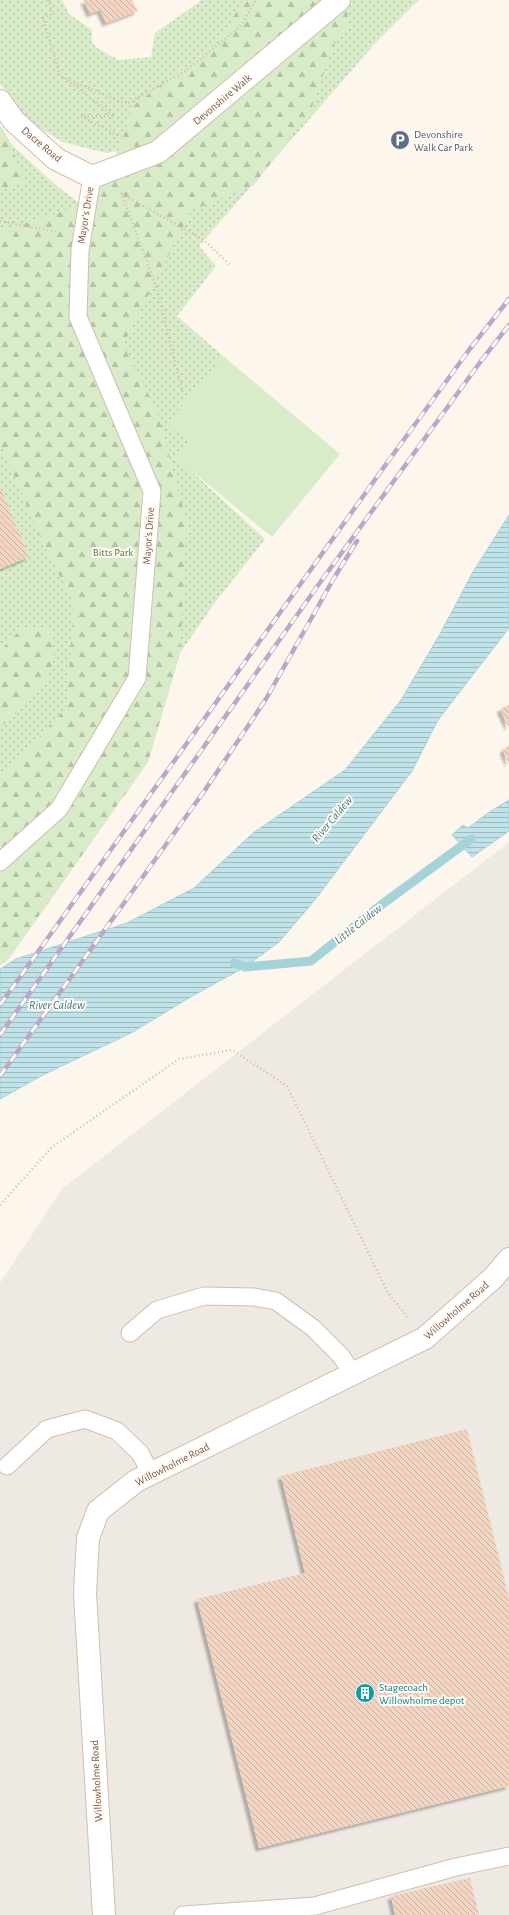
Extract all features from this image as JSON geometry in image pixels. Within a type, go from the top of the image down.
[{"type":"street","name":"Devonshire Walk","points":[[92,177],[158,152],[339,0]]},
{"type":"street","name":"Dacre Road","points":[[0,101],[14,121],[56,159],[92,177]]},
{"type":"street","name":"Willowholme Road","points":[[104,1915],[85,1592],[88,1538],[98,1511],[136,1482],[151,1474],[425,1338],[493,1278],[509,1258]]},
{"type":"lane","name":"Mayor's Drive","points":[[0,862],[59,809],[137,678],[152,492],[78,317],[80,250],[92,177]]},
{"type":"lane","points":[[130,1333],[157,1310],[204,1296],[254,1297],[276,1301],[313,1328],[341,1356],[353,1374]]},
{"type":"lane","points":[[7,1466],[47,1429],[85,1419],[117,1431],[140,1453],[151,1474]]},
{"type":"lane","points":[[183,1915],[315,1906],[456,1867],[509,1856]]},
{"type":"path","points":[[48,0],[53,13],[43,18],[60,76],[114,116],[81,116],[117,135],[114,141]]},
{"type":"path","points":[[60,76],[126,104],[184,72],[240,27],[256,0]]},
{"type":"path","points":[[92,177],[204,240],[231,266]]},
{"type":"path","points":[[120,193],[157,289],[182,394]]},
{"type":"path","points":[[0,221],[65,234]]},
{"type":"path","points":[[0,1205],[52,1147],[179,1059],[232,1050],[288,1086],[388,1292],[425,1338]]},
{"type":"shaded area","points":[[509,842],[509,1915],[0,1915],[0,1283],[63,1188]]},
{"type":"green space","name":"Bitts Park","points":[[0,0],[62,0],[69,14],[92,30],[92,42],[96,47],[118,60],[151,57],[155,33],[202,0],[419,0],[378,40],[199,246],[216,266],[177,316],[223,356],[167,424],[189,442],[177,458],[265,539],[216,601],[180,653],[148,762],[7,961],[0,965],[0,125],[12,145],[58,187],[82,205],[108,180],[117,151],[106,153],[63,142],[26,120],[0,84]]},
{"type":"green space","name":"Bitts Park","points":[[243,0],[346,0],[349,27],[334,44],[310,112],[254,185],[191,211],[123,345],[157,411],[187,523],[180,653],[148,762],[7,961],[0,965],[0,775],[9,769],[66,708],[74,605],[43,543],[0,443],[0,231],[83,205],[108,180],[133,106],[219,42]]},
{"type":"green space","points":[[0,125],[11,145],[25,182],[1,190]]},
{"type":"green space","points":[[223,356],[340,454],[272,537],[176,458],[189,442],[167,424]]},
{"type":"green space","points":[[49,627],[54,654],[48,681],[0,728],[0,651],[21,629]]},
{"type":"water","name":"River Caldew","points":[[509,515],[509,628],[438,720],[412,771],[314,901],[279,942],[245,967],[194,995],[131,1033],[43,1075],[0,1099],[0,969],[16,959],[127,923],[194,888],[253,833],[345,770],[401,700],[440,634],[473,572]]},
{"type":"water","points":[[509,800],[509,831],[472,857],[452,835],[463,825],[468,828]]},
{"type":"building","points":[[84,0],[132,0],[138,11],[106,23],[100,10],[90,14]]},
{"type":"building","points":[[0,486],[29,557],[0,569]]},
{"type":"building","points":[[509,705],[509,728],[500,709]]},
{"type":"building","points":[[509,745],[509,764],[503,750]]},
{"type":"building","name":"Stagecoach Willowholme depot","points":[[467,1429],[509,1598],[509,1786],[259,1848],[197,1599],[305,1573],[281,1476]]},
{"type":"building","points":[[470,1878],[479,1915],[395,1915],[391,1896]]},
{"type":"waterway","name":"Little Caldew","points":[[234,963],[245,967],[311,961],[381,905],[471,839]]},
{"type":"railway","points":[[0,1005],[384,467],[469,350],[509,299]]},
{"type":"railway","points":[[0,1035],[319,584],[481,361],[509,325]]},
{"type":"railway","points":[[0,1076],[205,790],[266,699],[334,578],[357,541]]},
{"type":"place","name":"Devonshire Walk Car Park","points":[[400,140]]},
{"type":"place","name":"Stagecoach Willowholme depot","points":[[365,1693]]}]
